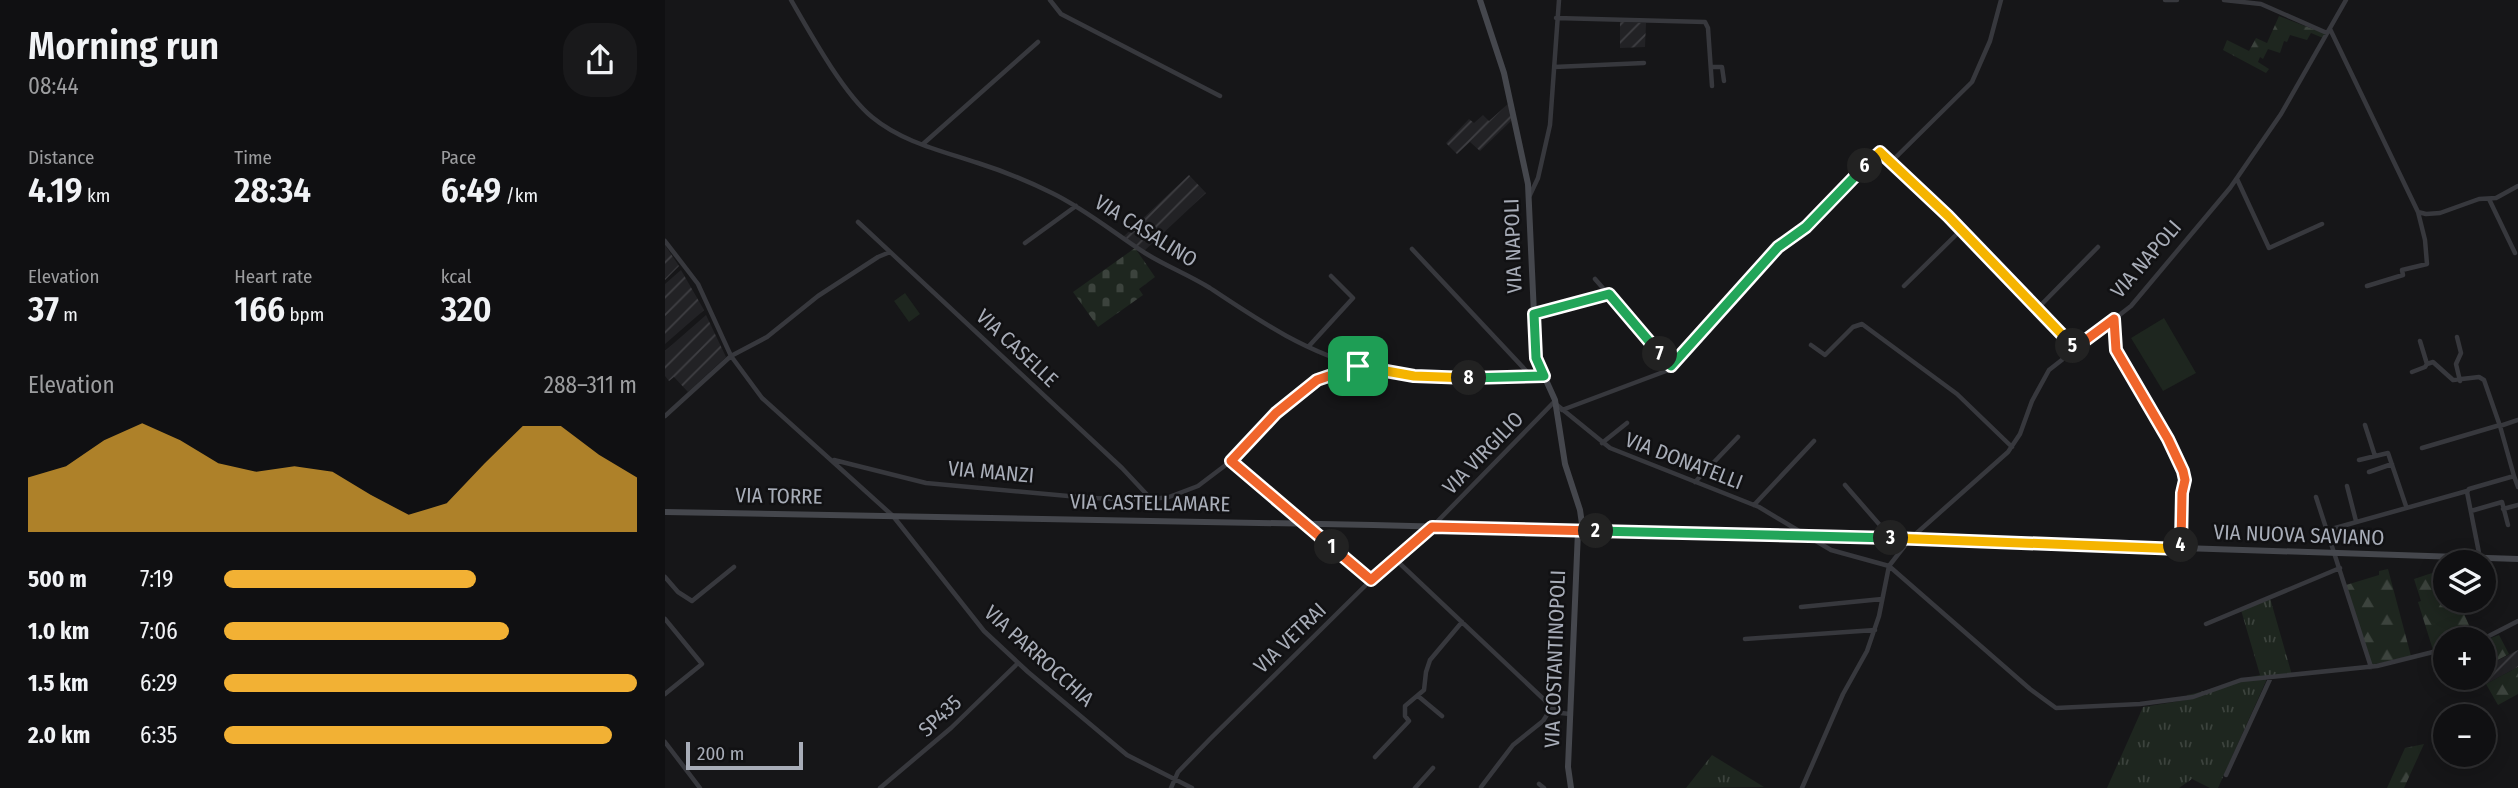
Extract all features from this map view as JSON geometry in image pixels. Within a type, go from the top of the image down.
[{"type":"main road","name":"VIA NAPOLI","points":[[1481,0],[1504,73],[1529,195],[1536,358],[1558,405],[1565,464],[1580,510],[1581,531]]},
{"type":"main road","name":"VIA TORRE","points":[[665,512],[893,516]]},
{"type":"main road","name":"VIA CASTELLAMARE","points":[[893,516],[1305,523],[1910,539]]},
{"type":"main road","name":"VIA COSTANTINOPOLI","points":[[1571,788],[1568,767],[1570,714],[1581,531]]},
{"type":"main road","name":"VIA NUOVA SAVIANO","points":[[1910,539],[2433,558]]},
{"type":"main road","name":"VIA NUOVA SAVIANO","points":[[2496,558],[2518,559]]},
{"type":"street","name":"VIA CASALINO","points":[[790,0],[846,88],[872,117],[886,127],[922,145],[1030,182],[1076,206],[1144,252],[1208,287],[1291,339],[1358,366],[1423,376],[1500,379],[1544,376]]},
{"type":"street","points":[[1050,0],[1061,15],[1220,96]]},
{"type":"street","points":[[1529,195],[1538,178],[1551,125],[1559,0]]},
{"type":"street","points":[[1891,162],[1972,82],[1990,41],[2001,0]]},
{"type":"street","points":[[2165,0],[2177,0]]},
{"type":"street","points":[[2224,0],[2261,5],[2329,31],[2418,212],[2425,240],[2427,264],[2402,270],[2403,275],[2367,286]]},
{"type":"street","name":"VIA NAPOLI","points":[[1889,566],[1910,539],[2012,447],[2043,377],[2075,348],[2131,306],[2237,178],[2281,114],[2346,0]]},
{"type":"street","points":[[1556,18],[1705,22],[1708,28],[1711,86]]},
{"type":"street","points":[[922,145],[1038,42]]},
{"type":"street","points":[[1553,67],[1644,62]]},
{"type":"street","points":[[1711,67],[1722,67],[1724,81]]},
{"type":"street","points":[[1558,405],[1666,371],[1778,247],[1806,227],[1880,152],[1961,230],[2075,348]]},
{"type":"street","points":[[2237,178],[2269,248],[2322,224]]},
{"type":"street","points":[[2418,212],[2440,213],[2462,204],[2496,198],[2518,186]]},
{"type":"street","points":[[2489,199],[2515,253]]},
{"type":"street","points":[[1025,243],[1076,206]]},
{"type":"street","name":"VIA CASELLE","points":[[858,222],[1103,450],[1152,500]]},
{"type":"street","points":[[1904,286],[1961,230]]},
{"type":"street","name":"VIA PARROCCHIA","points":[[665,241],[698,284],[731,356],[762,398],[893,516],[965,609],[1018,663],[1127,755],[1175,777],[1192,788]]},
{"type":"street","points":[[2037,309],[2098,247]]},
{"type":"street","points":[[1412,250],[1532,377]]},
{"type":"street","points":[[665,416],[731,356],[767,337],[818,296],[890,252]]},
{"type":"street","points":[[1309,346],[1353,298],[1331,276]]},
{"type":"street","points":[[1595,279],[1671,366]]},
{"type":"street","points":[[1534,314],[1609,294]]},
{"type":"street","points":[[2114,319],[2116,350],[2168,439],[2183,471],[2185,480],[2182,493],[2181,549]]},
{"type":"street","points":[[1811,345],[1825,355],[1853,327],[1862,324],[1957,394],[2012,447]]},
{"type":"street","points":[[2457,337],[2461,353],[2456,360],[2460,381]]},
{"type":"street","points":[[2420,341],[2427,364]]},
{"type":"street","points":[[2412,372],[2433,362],[2450,379],[2460,381],[2479,377],[2484,380],[2518,487]]},
{"type":"street","name":"VIA MANZI","points":[[831,459],[926,482],[1090,498],[1152,500],[1198,486],[1231,461],[1276,413],[1317,380],[1358,366]]},
{"type":"street","name":"VIA DONATELLI","points":[[1558,405],[1609,448],[1754,505],[1831,550],[1889,566]]},
{"type":"street","name":"VIA VIRGILIO","points":[[1432,527],[1558,405]]},
{"type":"street","points":[[2422,448],[2518,420]]},
{"type":"street","points":[[1602,443],[1627,424]]},
{"type":"street","points":[[2365,425],[2375,456]]},
{"type":"street","points":[[1695,482],[1738,437]]},
{"type":"street","points":[[1754,505],[1814,442]]},
{"type":"street","points":[[2359,460],[2388,453],[2406,506]]},
{"type":"street","points":[[1231,461],[1371,580]]},
{"type":"street","points":[[2369,472],[2392,464]]},
{"type":"street","points":[[2327,530],[2514,476]]},
{"type":"street","points":[[1845,485],[1892,538]]},
{"type":"street","points":[[2347,486],[2356,521]]},
{"type":"street","points":[[2467,491],[2479,550]]},
{"type":"street","points":[[2316,497],[2371,667]]},
{"type":"street","points":[[2472,511],[2502,502],[2508,525]]},
{"type":"street","points":[[2503,509],[2518,505]]},
{"type":"street","name":"VIA VETRAI","points":[[1175,777],[1371,580],[1432,527]]},
{"type":"street","points":[[1395,559],[1552,707],[1561,713],[1570,714]]},
{"type":"street","points":[[1802,788],[1834,712],[1856,673],[1875,630],[1889,566],[2030,690],[2056,708],[2140,704],[2193,697],[2230,683],[2272,676],[2371,667],[2433,652]]},
{"type":"street","points":[[665,577],[678,592],[692,601],[734,567]]},
{"type":"street","points":[[2206,624],[2340,568]]},
{"type":"street","points":[[1801,607],[1882,599]]},
{"type":"street","points":[[665,619],[702,664],[665,694]]},
{"type":"street","points":[[2496,632],[2518,621]]},
{"type":"street","points":[[1375,757],[1409,721],[1405,716],[1405,706],[1424,690],[1430,660],[1462,622]]},
{"type":"street","points":[[1745,639],[1875,630]]},
{"type":"street","name":"SP435","points":[[880,788],[942,736],[1018,663]]},
{"type":"street","points":[[2226,775],[2272,676]]},
{"type":"street","points":[[1418,696],[1442,716]]},
{"type":"street","points":[[1481,787],[1513,745],[1543,721],[1552,707]]},
{"type":"street","points":[[665,742],[700,788]]},
{"type":"street","points":[[1415,788],[1433,768]]},
{"type":"street","points":[[1171,788],[1175,777]]},
{"type":"shaded area","points":[[1620,22],[1646,23],[1645,47],[1620,48]]},
{"type":"shaded area","points":[[1508,104],[1512,120],[1480,151],[1470,142],[1457,154],[1446,143],[1469,119],[1474,123],[1483,115],[1489,121]]},
{"type":"shaded area","points":[[1189,175],[1206,193],[1144,251],[1123,237]]},
{"type":"shaded area","points":[[665,245],[679,266],[665,280]]},
{"type":"shaded area","points":[[681,270],[704,310],[665,344],[665,284]]},
{"type":"shaded area","points":[[706,315],[726,357],[688,392],[674,377],[669,381],[665,376],[665,351]]},
{"type":"shaded area","points":[[2518,650],[2518,667],[2496,679],[2496,661]]},
{"type":"green space","points":[[2279,16],[2326,34],[2323,38],[2311,33],[2307,40],[2290,35],[2287,42],[2284,41],[2280,53],[2268,49],[2263,59],[2260,57],[2258,62],[2269,69],[2266,73],[2223,50],[2227,40],[2249,51],[2256,38],[2267,43]]},
{"type":"green space","points":[[1135,248],[1155,277],[1139,289],[1143,295],[1098,327],[1073,292]]},
{"type":"green space","points":[[905,293],[920,314],[909,322],[894,301]]},
{"type":"green space","points":[[2164,318],[2196,373],[2163,391],[2131,338]]},
{"type":"green space","points":[[2388,569],[2411,656],[2371,665],[2346,585],[2379,575],[2379,571]]},
{"type":"green space","points":[[2433,573],[2433,613],[2464,613],[2470,627],[2433,627],[2433,650],[2414,579]]},
{"type":"green space","points":[[2270,598],[2292,675],[2266,676],[2218,788],[2210,788],[2192,779],[2179,788],[2107,788],[2143,707],[2186,700],[2187,695],[2260,675],[2241,610]]},
{"type":"green space","points":[[2499,635],[2509,654],[2496,661],[2496,636]]},
{"type":"green space","points":[[2518,667],[2518,694],[2498,705],[2489,690],[2496,690],[2496,679]]},
{"type":"green space","points":[[2424,744],[2404,788],[2387,788],[2405,748]]},
{"type":"green space","points":[[1712,755],[1764,787],[1686,788]]},
{"type":"route","points":[[1880,152],[1948,216],[2075,348],[2114,319],[2116,350],[2168,439],[2183,471],[2185,480],[2182,493],[2181,549],[1892,538],[1432,527],[1371,580],[1231,461],[1276,413],[1317,380],[1358,366],[1408,375],[1451,378],[1544,376],[1536,358],[1534,314],[1609,294],[1671,366],[1778,247],[1806,227],[1880,152]]}]
